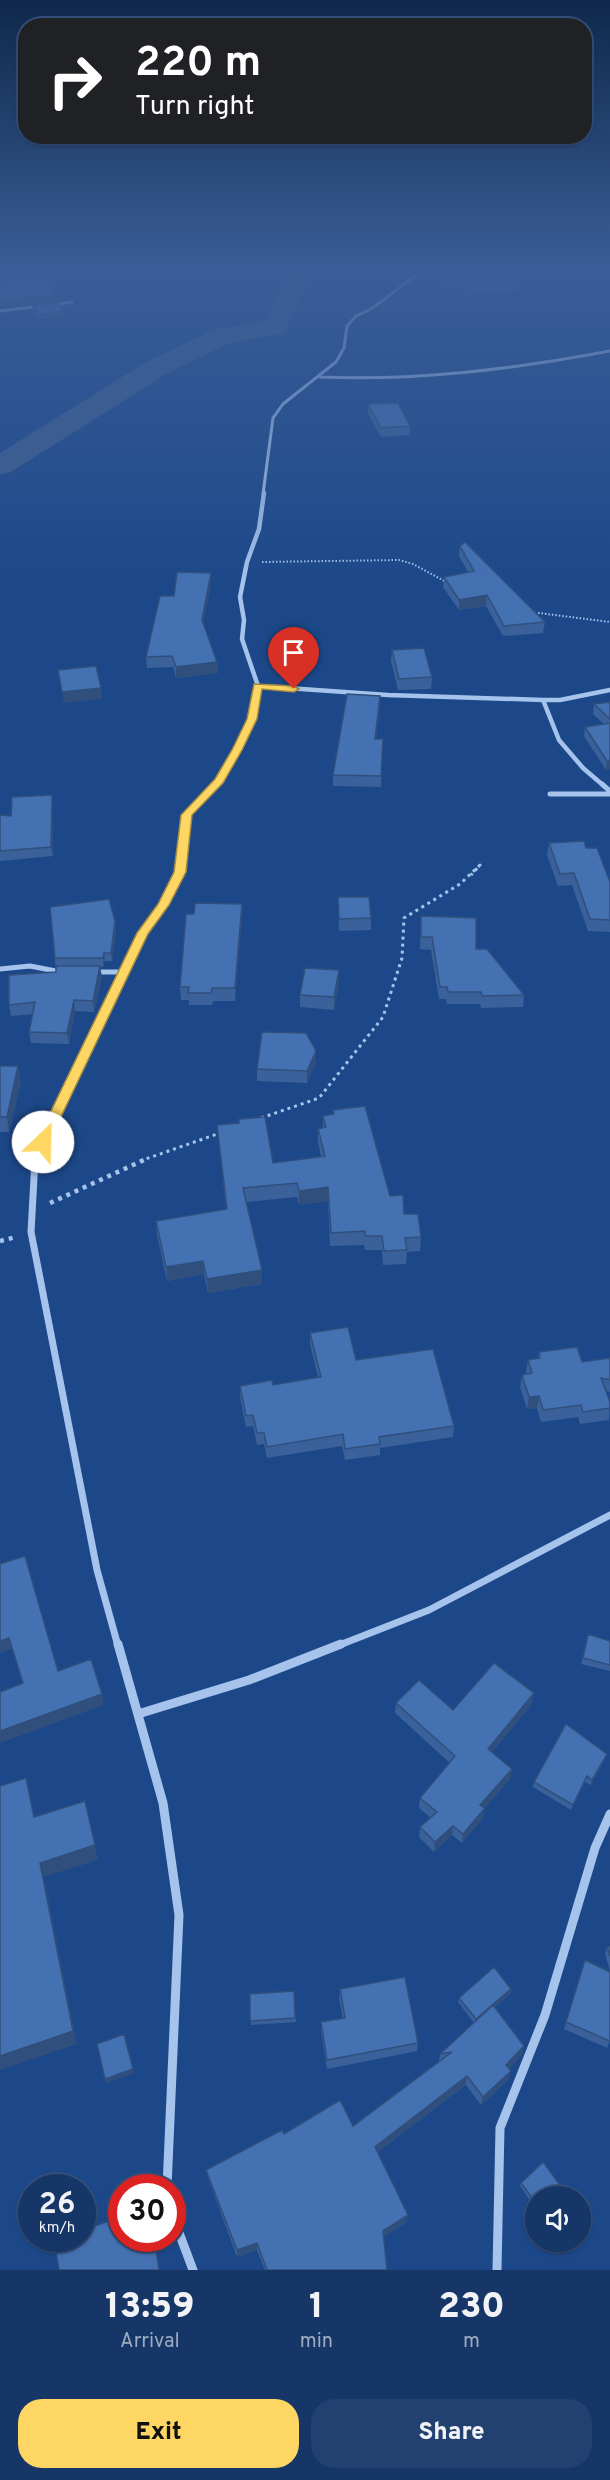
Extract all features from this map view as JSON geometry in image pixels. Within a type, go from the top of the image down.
[{"type":"street","points":[[167,2174],[179,1914],[163,1803],[97,1570],[31,1232],[35,1159],[142,933],[164,905],[180,872],[186,815],[219,780],[252,719],[258,686],[242,639],[244,620],[240,597],[247,562],[259,529],[273,418],[283,404],[306,384],[323,374]]},
{"type":"street","points":[[320,377],[352,380],[446,374]]},
{"type":"street","points":[[258,686],[399,696],[543,700],[560,700],[610,690]]},
{"type":"street","points":[[543,700],[559,740],[610,792]]},
{"type":"street","points":[[550,794],[610,792]]},
{"type":"street","points":[[0,969],[30,966],[64,972]]},
{"type":"street","points":[[85,972],[125,972]]},
{"type":"street","points":[[138,1714],[249,1680],[419,1614],[610,1515]]},
{"type":"street","points":[[497,2270],[500,2128],[544,2015],[595,1848],[610,1814]]},
{"type":"street","points":[[186,2251],[193,2270]]},
{"type":"path","points":[[247,562],[399,560],[413,564],[456,586]]},
{"type":"path","points":[[526,611],[572,619],[610,622]]},
{"type":"path","points":[[254,1121],[319,1098],[382,1017],[402,958],[404,918],[460,884],[480,865],[471,875]]},
{"type":"path","points":[[31,1212],[145,1159],[232,1128]]},
{"type":"building","points":[[398,403],[410,426],[381,428],[368,404]]},
{"type":"building","points":[[465,542],[545,622],[504,626],[487,595],[459,600],[444,577],[474,571],[460,546]]},
{"type":"building","points":[[177,572],[211,573],[202,620],[217,662],[176,667],[172,656],[146,657],[160,596],[174,596]]},
{"type":"building","points":[[424,648],[432,677],[399,679],[392,650]]},
{"type":"building","points":[[96,666],[101,688],[62,692],[58,670]]},
{"type":"building","points":[[347,694],[380,696],[375,739],[383,739],[381,776],[333,775]]},
{"type":"building","points":[[610,702],[610,719],[594,704]]},
{"type":"building","points":[[610,723],[610,760],[607,761],[585,727]]},
{"type":"building","points":[[52,795],[51,847],[0,851],[0,815],[11,816],[12,797]]},
{"type":"building","points":[[584,841],[586,848],[597,848],[610,882],[610,920],[590,919],[574,873],[560,874],[549,843]]},
{"type":"building","points":[[338,897],[369,897],[371,918],[339,919]]},
{"type":"building","points":[[109,899],[115,921],[111,953],[104,953],[103,958],[55,958],[50,907]]},
{"type":"building","points":[[195,903],[242,904],[235,988],[212,988],[211,993],[188,993],[189,987],[180,987],[186,914],[194,914]]},
{"type":"building","points":[[421,916],[476,918],[476,949],[487,949],[524,995],[482,996],[481,992],[448,992],[447,987],[440,987],[432,937],[421,937]]},
{"type":"building","points":[[56,966],[100,966],[93,1001],[74,1000],[67,1033],[29,1032],[35,1002],[9,1005],[9,975],[56,972]]},
{"type":"building","points":[[305,968],[339,970],[334,997],[300,995]]},
{"type":"building","points":[[262,1032],[306,1033],[316,1051],[307,1071],[257,1069]]},
{"type":"building","points":[[0,1066],[18,1066],[7,1117],[0,1117]]},
{"type":"building","points":[[365,1106],[390,1196],[403,1195],[404,1214],[418,1214],[421,1237],[405,1238],[407,1250],[384,1251],[382,1236],[365,1236],[365,1231],[331,1233],[328,1187],[299,1191],[297,1183],[243,1188],[262,1270],[207,1279],[203,1261],[166,1267],[156,1221],[227,1209],[217,1125],[239,1123],[239,1119],[265,1117],[273,1163],[325,1156],[318,1129],[326,1127],[323,1116],[334,1114],[333,1110]]},
{"type":"building","points":[[348,1327],[356,1360],[433,1349],[454,1426],[379,1437],[380,1444],[345,1449],[343,1434],[267,1447],[264,1433],[257,1433],[253,1415],[246,1416],[240,1386],[272,1380],[273,1385],[321,1377],[310,1333]]},
{"type":"building","points":[[577,1347],[582,1362],[610,1358],[610,1380],[601,1378],[610,1408],[583,1412],[581,1405],[543,1410],[539,1396],[529,1397],[522,1375],[532,1373],[528,1360],[540,1358],[539,1352]]},
{"type":"building","points":[[25,1556],[58,1671],[91,1659],[102,1694],[0,1731],[0,1692],[23,1683],[9,1638],[0,1641],[0,1564]]},
{"type":"building","points":[[588,1634],[610,1641],[610,1665],[583,1658]]},
{"type":"building","points":[[494,1663],[534,1693],[488,1749],[512,1769],[480,1805],[485,1808],[463,1834],[453,1826],[435,1842],[420,1827],[437,1812],[420,1798],[455,1756],[396,1703],[419,1680],[453,1710]]},
{"type":"building","points":[[566,1724],[607,1754],[592,1780],[587,1776],[573,1805],[534,1782]]},
{"type":"building","points":[[26,1778],[34,1817],[85,1801],[95,1845],[40,1863],[73,2031],[0,2056],[0,1786]]},
{"type":"building","points":[[585,1960],[610,1972],[610,2041],[566,2022]]},
{"type":"building","points":[[494,1967],[511,1989],[476,2019],[459,1998]]},
{"type":"building","points":[[405,1977],[418,2043],[327,2060],[321,2022],[345,2018],[340,1989]]},
{"type":"building","points":[[294,1991],[295,2018],[250,2021],[250,1994]]},
{"type":"building","points":[[493,2005],[524,2046],[506,2065],[511,2071],[483,2097],[467,2076],[375,2147],[408,2215],[383,2231],[387,2270],[267,2270],[257,2243],[237,2250],[206,2170],[282,2130],[284,2134],[340,2100],[353,2126],[452,2052],[440,2054]]},
{"type":"building","points":[[124,2034],[133,2069],[105,2079],[97,2044]]},
{"type":"building","points":[[543,2162],[561,2186],[525,2186],[525,2188],[521,2183]]},
{"type":"building","points":[[108,2222],[108,2252],[156,2252],[159,2270],[59,2270],[56,2252],[96,2252],[96,2225]]},
{"type":"waterway","points":[[0,466],[147,374]]},
{"type":"route","points":[[43,1142],[142,933],[164,905],[180,872],[184,842],[183,826],[186,815],[219,780],[237,750],[252,719],[258,686],[294,689]]}]
